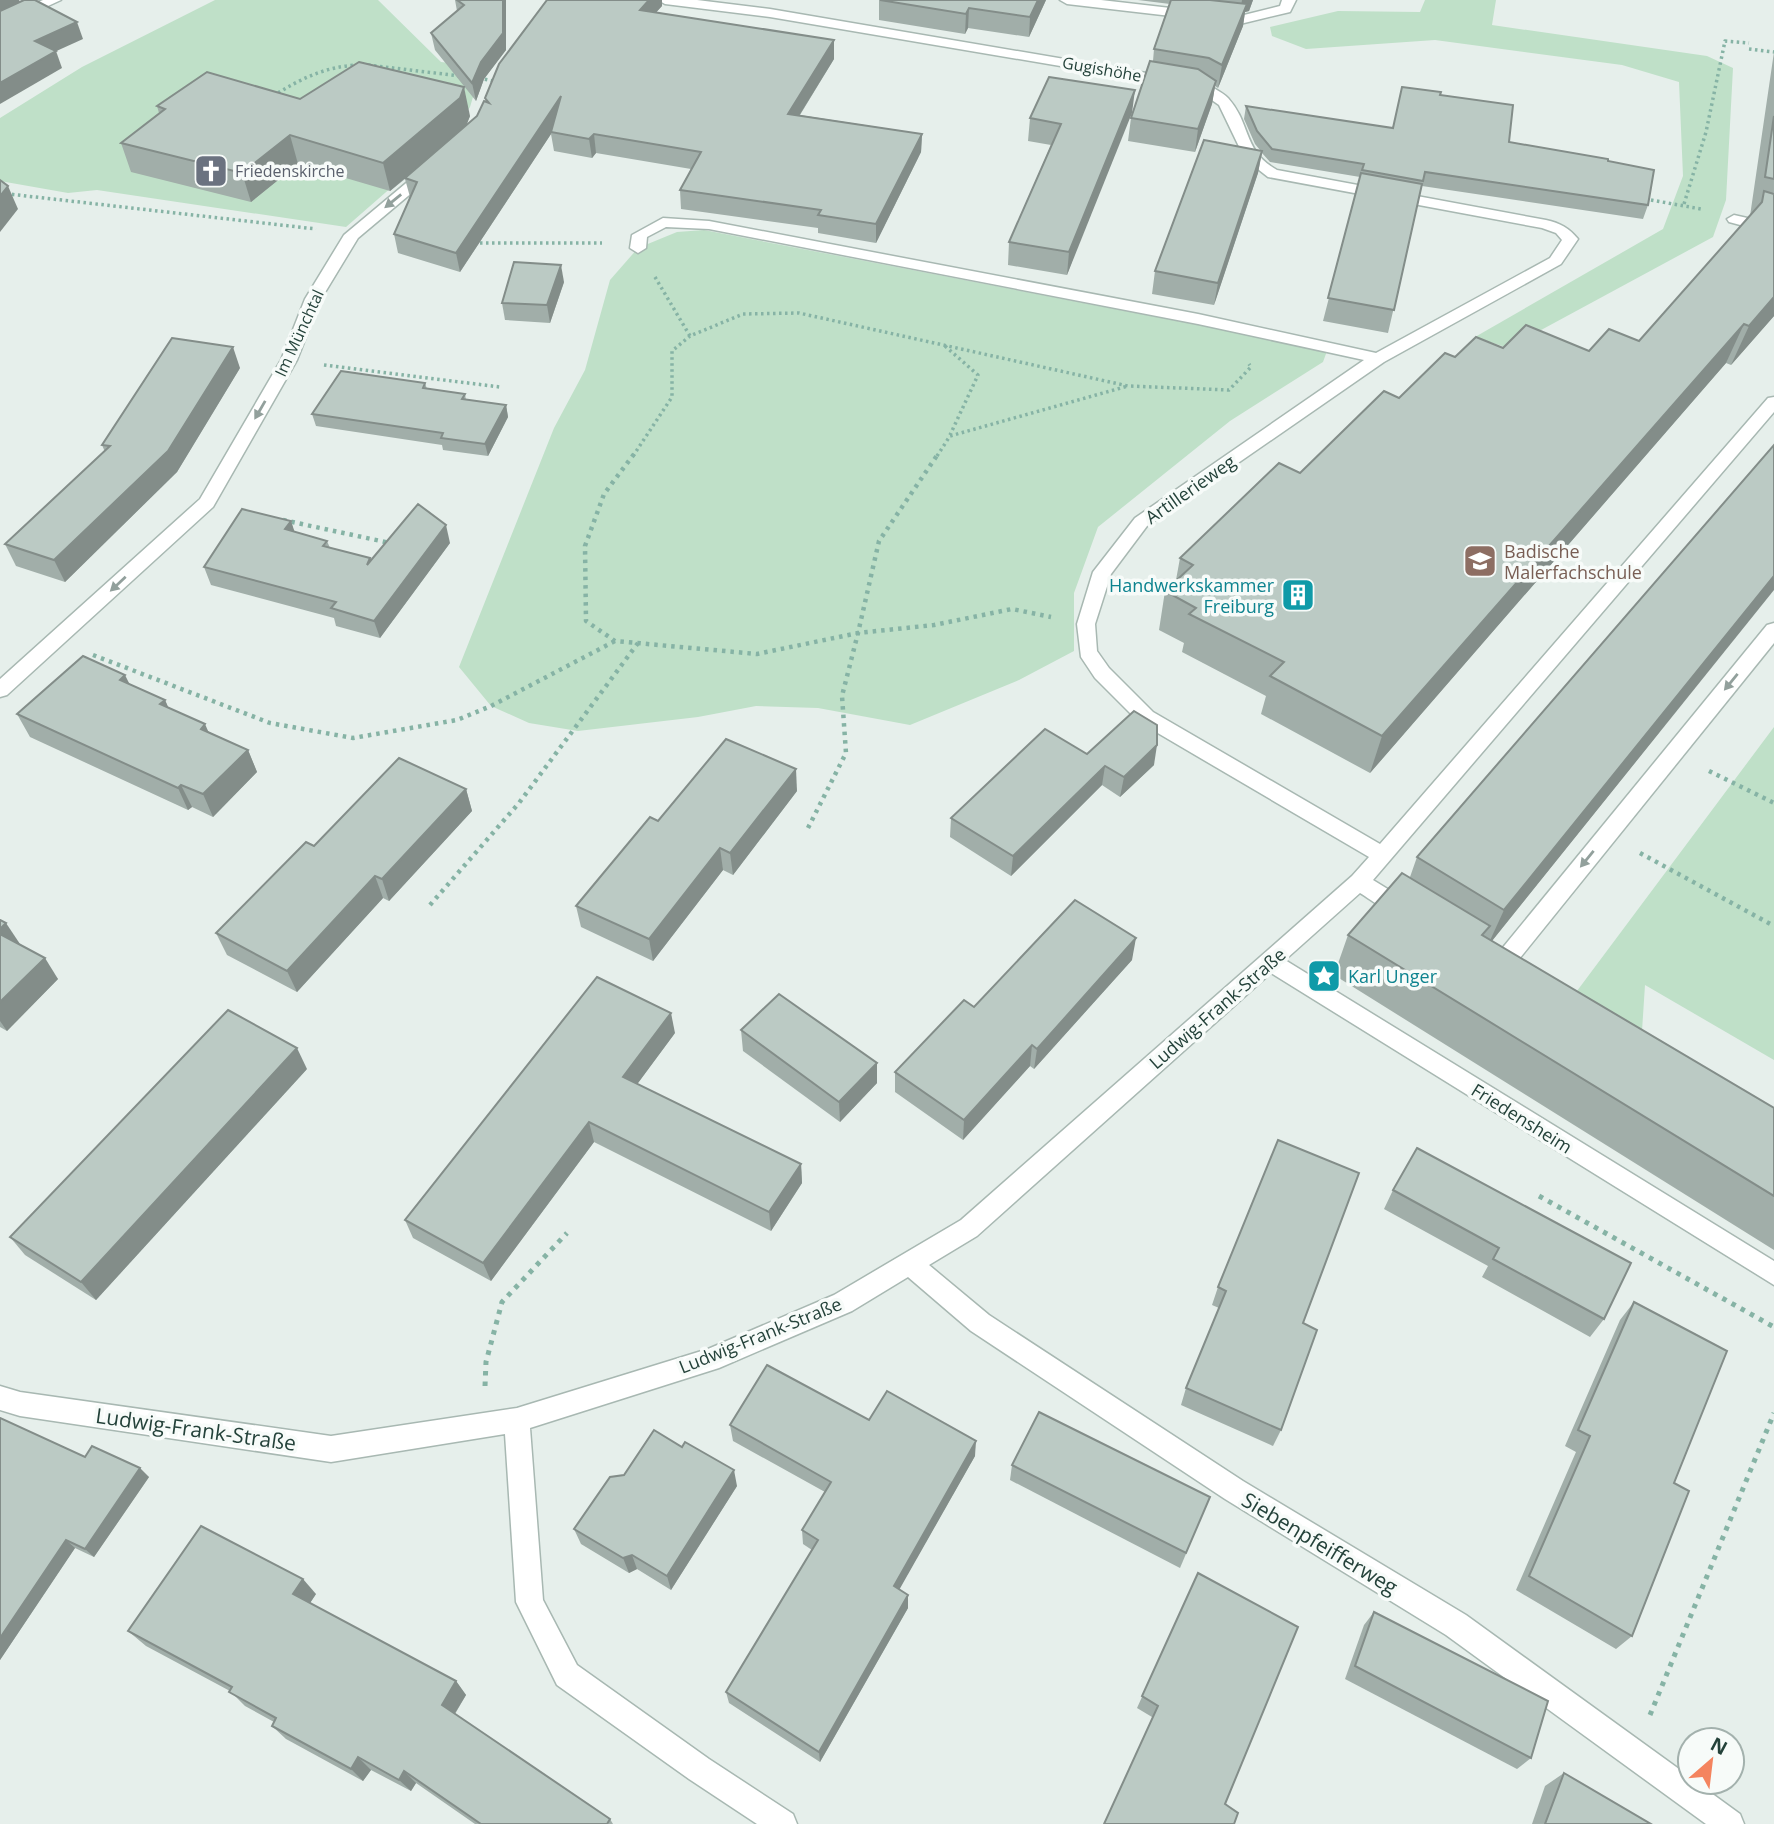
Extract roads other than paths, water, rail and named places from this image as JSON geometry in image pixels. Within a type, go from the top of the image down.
[{"type":"street","points":[[0,24],[54,0]]},
{"type":"street","name":"Gugishöhe","points":[[665,0],[774,6],[1200,86],[1222,99],[1231,112],[1247,155],[1257,166],[1273,174],[1546,224],[1561,230],[1570,239]]},
{"type":"street","points":[[1067,0],[1145,5],[1240,20],[1285,9],[1289,0]]},
{"type":"street","name":"Im Münchtal","points":[[0,690],[206,503],[289,360],[313,299],[352,235],[442,161]]},
{"type":"street","points":[[1734,219],[1774,229]]},
{"type":"street","points":[[639,241],[663,222],[709,225],[1198,318],[1378,358]]},
{"type":"street","name":"Artillerieweg","points":[[1383,855],[1146,717],[1102,673],[1088,652],[1086,624],[1102,572],[1141,522],[1378,358],[1556,261],[1570,239]]},
{"type":"street","name":"Ludwig-Frank-Straße","points":[[0,1398],[20,1404],[331,1448],[517,1420],[709,1360],[843,1303],[969,1228],[1359,882],[1774,402]]},
{"type":"street","points":[[1499,968],[1774,630]]},
{"type":"street","points":[[1359,882],[1418,918]]},
{"type":"street","points":[[1476,954],[1523,982]]},
{"type":"street","name":"Friedensheim","points":[[1270,962],[1774,1274]]},
{"type":"street","name":"Siebenpfeifferweg","points":[[909,1263],[980,1323],[1234,1490],[1456,1625],[1730,1824]]},
{"type":"street","points":[[517,1420],[530,1602],[567,1675],[699,1769],[783,1824]]},
{"type":"place","name":"Friedenskirche","points":[[211,171]]},
{"type":"place","name":"Badische Malerfachschule","points":[[1480,561]]},
{"type":"place","name":"Handwerkskammer Freiburg","points":[[1298,595]]},
{"type":"place","name":"Karl Unger","points":[[1324,976]]}]
